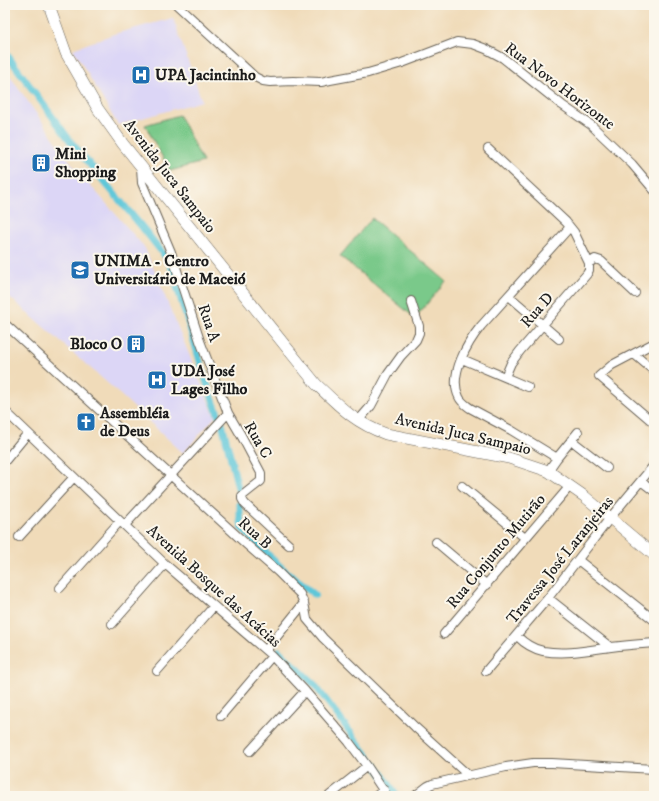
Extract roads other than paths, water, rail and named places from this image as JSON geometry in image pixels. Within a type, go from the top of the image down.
[{"type":"main road","name":"Avenida Juca Sampaio","points":[[49,5],[66,53],[102,115],[122,144],[316,384],[345,412],[371,429],[386,434],[509,458],[548,471],[570,486],[654,555]]},
{"type":"street","name":"Rua Novo Horizonte","points":[[177,5],[255,77],[263,81],[270,82],[321,82],[368,73],[402,63],[457,42],[467,42],[486,49],[503,58],[562,105],[591,125],[632,164],[654,190]]},
{"type":"street","points":[[488,149],[570,227],[589,263],[595,259],[601,261],[635,293]]},
{"type":"street","name":"Rua A","points":[[141,167],[142,183],[171,252],[226,415]]},
{"type":"street","points":[[557,458],[511,430],[470,408],[459,398],[456,387],[457,372],[470,340],[570,227]]},
{"type":"street","name":"Rua D","points":[[505,377],[520,351],[587,274],[589,270],[589,263]]},
{"type":"street","points":[[509,296],[559,340]]},
{"type":"street","points":[[358,421],[371,406],[388,374],[417,336],[419,326],[411,301]]},
{"type":"street","name":"Rua B","points":[[5,324],[278,572],[300,594],[307,619],[323,638],[415,727],[468,775]]},
{"type":"street","points":[[654,343],[612,365],[599,376],[654,423]]},
{"type":"street","points":[[634,354],[654,371]]},
{"type":"street","points":[[462,359],[528,387]]},
{"type":"street","name":"Avenida Bosque das Acácias","points":[[5,411],[165,564],[269,653],[305,690],[367,766],[385,793]]},
{"type":"street","points":[[60,588],[226,415]]},
{"type":"street","name":"Rua C","points":[[226,415],[242,437],[262,476],[261,481],[242,496],[242,499],[245,504],[289,545]]},
{"type":"street","points":[[548,471],[578,432]]},
{"type":"street","points":[[5,461],[28,433]]},
{"type":"street","points":[[571,440],[607,468]]},
{"type":"street","name":"Travessa José Laranjeiras","points":[[486,671],[548,598],[610,518],[654,465]]},
{"type":"street","points":[[19,537],[74,477]]},
{"type":"street","points":[[641,481],[654,491]]},
{"type":"street","points":[[462,486],[525,538]]},
{"type":"street","name":"Rua Conjunto Mutirão","points":[[444,634],[570,486]]},
{"type":"street","points":[[436,542],[487,585]]},
{"type":"street","points":[[578,560],[654,620]]},
{"type":"street","points":[[112,624],[165,564]]},
{"type":"street","points":[[548,598],[610,647]]},
{"type":"street","points":[[221,716],[304,604]]},
{"type":"street","points":[[157,671],[214,606]]},
{"type":"street","points":[[517,636],[528,645],[542,651],[576,652],[654,643]]},
{"type":"street","points":[[250,751],[305,690]]},
{"type":"street","points":[[415,796],[432,784],[468,775],[533,763],[654,769]]},
{"type":"street","points":[[331,794],[367,766]]},
{"type":"street","points":[[376,796],[385,793]]},
{"type":"waterway","points":[[5,52],[71,142],[169,261],[208,387],[223,427],[240,496]]},
{"type":"waterway","points":[[240,504],[242,528],[283,569],[315,595]]},
{"type":"waterway","points":[[279,651],[314,684],[397,796]]},
{"type":"place","name":"UPA Jacintinho","points":[[141,75]]},
{"type":"place","name":"Mini Shopping","points":[[41,163]]},
{"type":"place","name":"UNIMA - Centro Universitário de Maceió","points":[[80,270]]},
{"type":"place","name":"Bloco O","points":[[136,344]]},
{"type":"place","name":"UDA José Lages Filho","points":[[157,380]]},
{"type":"place","name":"Assembléia de Deus","points":[[86,422]]}]
